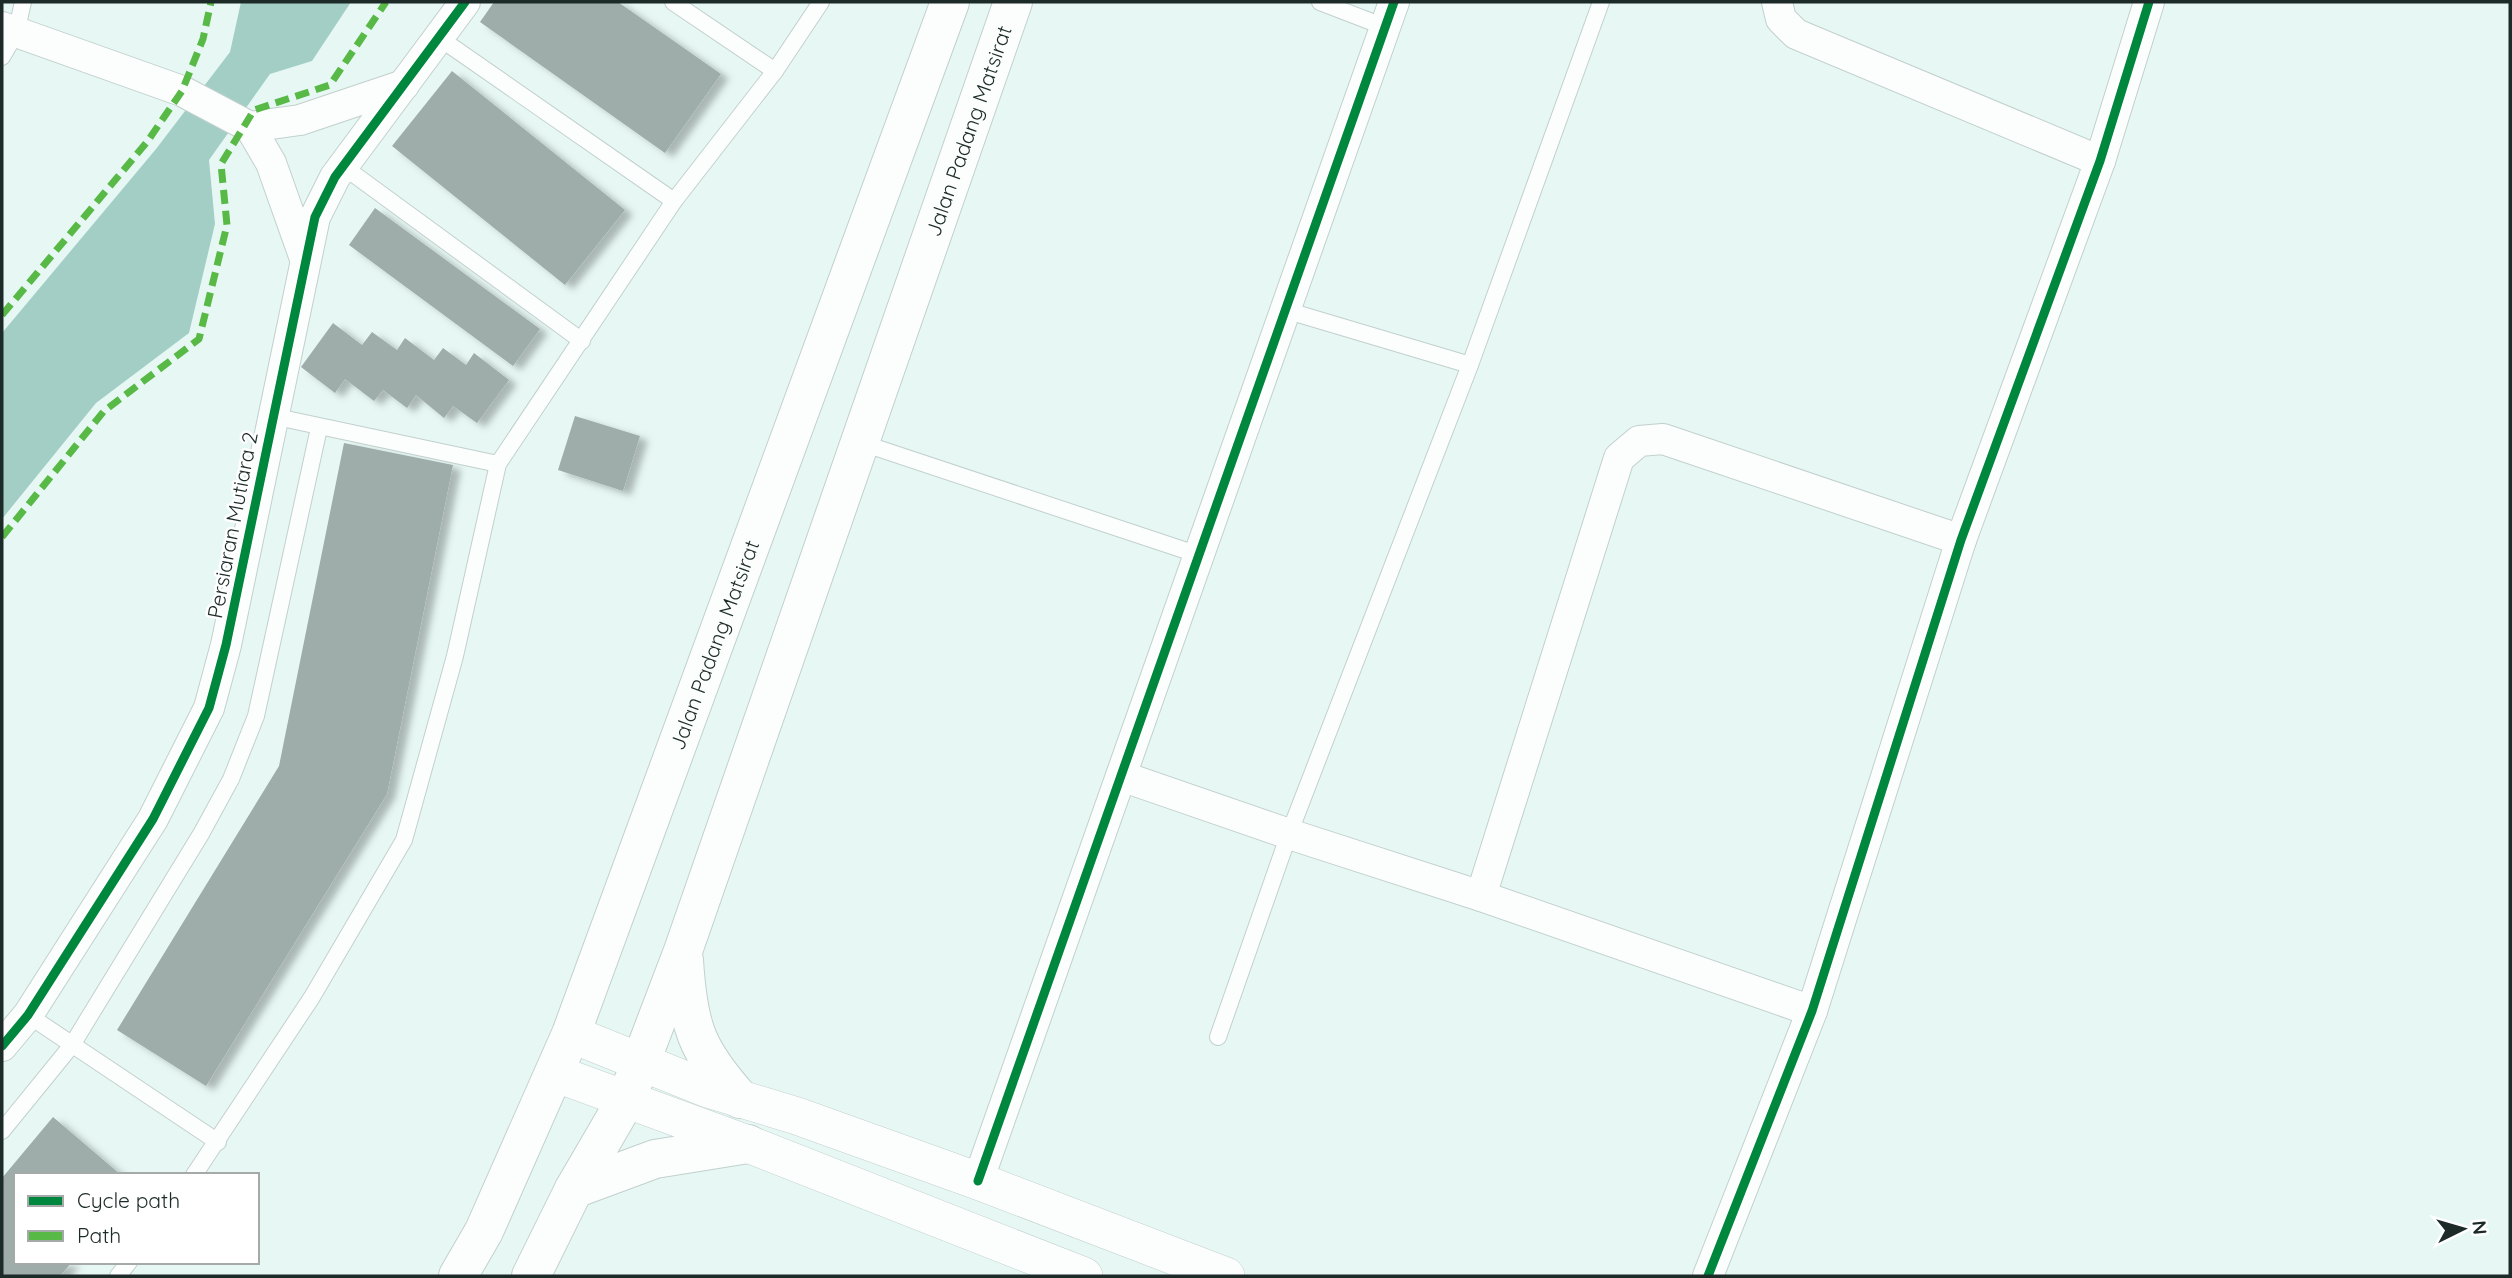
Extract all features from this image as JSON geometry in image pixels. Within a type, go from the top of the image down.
[{"type":"main road","name":"Jalan Padang Matsirat","points":[[458,1276],[484,1231],[571,1034],[950,2]]},
{"type":"main road","name":"Jalan Padang Matsirat","points":[[531,1276],[574,1189],[627,1098],[642,1061],[683,951],[1013,2]]},
{"type":"main road","points":[[683,951],[686,1005],[696,1038],[713,1068],[740,1099]]},
{"type":"main road","points":[[574,1189],[655,1159],[748,1144]]},
{"type":"street","name":"Persiaran Mutiara 2","points":[[2,1046],[28,1015],[153,819],[209,708],[226,645],[304,257],[315,217],[335,177],[465,2]]},
{"type":"street","points":[[1777,2],[1782,19],[1796,34],[2100,162]]},
{"type":"street","points":[[1708,1276],[1812,1011],[1961,540],[2100,162],[2149,2]]},
{"type":"street","points":[[978,1181],[1390,15]]},
{"type":"street","points":[[6,39],[187,94],[245,125],[271,163],[304,257]]},
{"type":"street","points":[[245,125],[300,120],[404,85]]},
{"type":"street","points":[[1481,896],[1619,458],[1639,441],[1663,439],[1961,540]]},
{"type":"street","points":[[1121,776],[1481,896],[1812,1011]]},
{"type":"street","points":[[571,1034],[740,1099],[797,1116],[978,1181],[1226,1276]]},
{"type":"street","points":[[554,1073],[748,1144],[1084,1276]]},
{"type":"lane","points":[[6,39],[23,2]]},
{"type":"lane","points":[[673,2],[775,71]]},
{"type":"lane","points":[[195,1173],[312,997],[404,840],[455,656],[498,464],[674,201],[775,71],[821,2]]},
{"type":"lane","points":[[1321,2],[1390,15]]},
{"type":"lane","points":[[1219,1037],[1289,834],[1470,365],[1601,2]]},
{"type":"lane","points":[[438,37],[674,201]]},
{"type":"lane","points":[[344,167],[582,341]]},
{"type":"lane","points":[[1285,310],[1470,365]]},
{"type":"lane","points":[[272,416],[498,464]]},
{"type":"lane","points":[[2,1131],[72,1045],[201,834],[231,779],[256,716],[319,428]]},
{"type":"lane","points":[[859,442],[1199,555]]},
{"type":"lane","points":[[28,1015],[218,1142]]},
{"type":"shaded area","points":[[241,2],[351,2],[312,61],[270,74],[209,160],[215,224],[189,333],[96,403],[2,519],[2,333],[156,149],[230,52]]},
{"type":"building","points":[[494,2],[618,2],[721,74],[665,153],[480,22]]},
{"type":"building","points":[[452,71],[625,210],[565,285],[392,146]]},
{"type":"building","points":[[375,208],[540,329],[513,366],[349,245]]},
{"type":"building","points":[[333,323],[362,345],[372,332],[397,350],[405,338],[434,360],[443,348],[466,365],[474,353],[509,380],[477,423],[453,406],[444,418],[416,395],[407,408],[383,390],[374,401],[345,379],[335,393],[301,367]]},
{"type":"building","points":[[575,416],[640,436],[623,491],[558,470]]},
{"type":"building","points":[[344,443],[453,465],[387,794],[206,1086],[117,1030],[279,766]]},
{"type":"building","points":[[53,1117],[119,1173],[14,1173],[14,1264],[70,1264],[60,1276],[2,1276],[2,1178]]},
{"type":"marked path","points":[[2,315],[147,142],[182,91],[203,39],[211,2]]},
{"type":"marked path","points":[[2,537],[104,411],[199,339],[227,225],[221,164],[254,110],[330,85],[386,2]]},
{"type":"cycle path","points":[[2,1046],[28,1015],[153,819],[209,708],[226,645],[315,217],[335,177],[465,2]]},
{"type":"cycle path","points":[[978,1181],[1394,2]]},
{"type":"cycle path","points":[[1708,1276],[1812,1011],[1961,540],[2100,161],[2149,2]]}]
